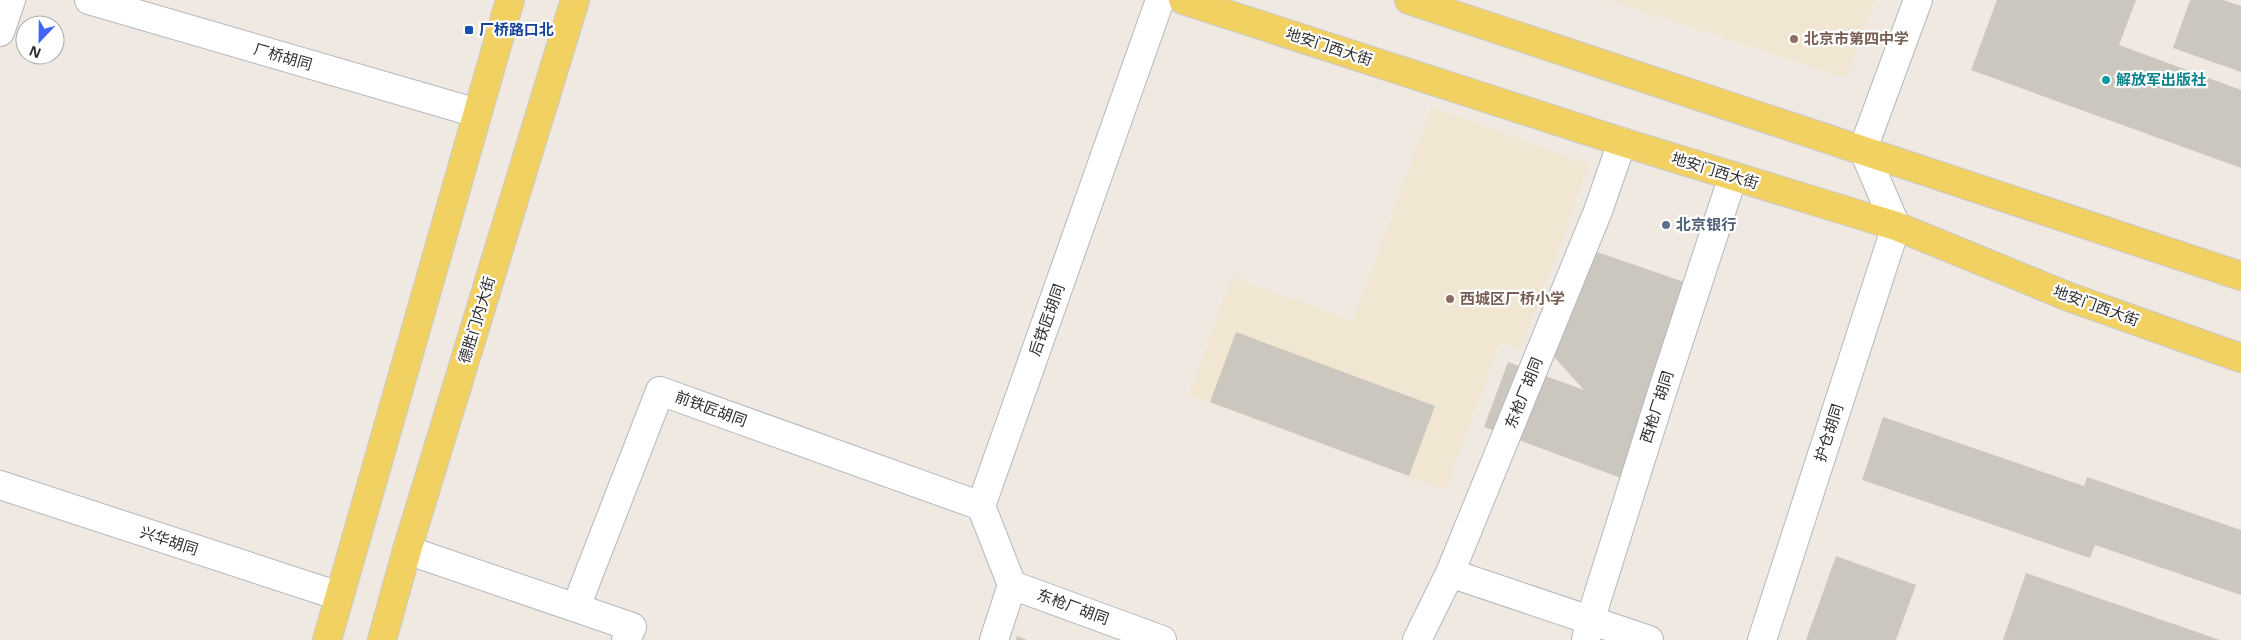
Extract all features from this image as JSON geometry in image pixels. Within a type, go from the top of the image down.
[{"type":"main road","points":[[327,640],[510,0]]},
{"type":"main road","name":"德胜门内大街","points":[[382,640],[407,550],[575,0]]},
{"type":"main road","name":"地安门西大街","points":[[1183,0],[1622,142],[1896,226],[2069,297],[2241,358]]},
{"type":"main road","points":[[1409,0],[1863,149],[2241,276]]},
{"type":"street","points":[[0,32],[11,0]]},
{"type":"street","name":"厂桥胡同","points":[[90,0],[477,113]]},
{"type":"street","name":"后铁匠胡同","points":[[981,506],[1160,0]]},
{"type":"street","points":[[1896,226],[1863,149],[1918,0]]},
{"type":"street","name":"东枪厂胡同","points":[[1417,640],[1450,573],[1598,211],[1622,142]]},
{"type":"street","name":"西枪厂胡同","points":[[1588,630],[1734,176]]},
{"type":"street","name":"护仓胡同","points":[[1762,640],[1896,226]]},
{"type":"street","name":"前铁匠胡同","points":[[576,607],[660,391],[981,506]]},
{"type":"street","name":"兴华胡同","points":[[0,485],[339,596]]},
{"type":"street","points":[[981,506],[1012,585],[994,640]]},
{"type":"street","points":[[407,550],[632,627],[626,640]]},
{"type":"street","points":[[1450,573],[1588,630],[1650,640]]},
{"type":"street","name":"东枪厂胡同","points":[[1012,585],[1162,640]]},
{"type":"shaded area","name":"北京市第四中学","points":[[1608,0],[1875,0],[1846,78]]},
{"type":"shaded area","name":"西城区厂桥小学","points":[[1432,107],[1589,165],[1521,350],[1500,342],[1445,490],[1189,395],[1232,277],[1353,321]]},
{"type":"building","name":"解放军出版社","points":[[1997,0],[2136,0],[2119,45],[2241,90],[2241,168],[1971,70]]},
{"type":"building","points":[[2190,0],[2223,0],[2241,6],[2241,72],[2173,48]]},
{"type":"building","points":[[1574,244],[1707,290],[1672,392],[1640,381],[1663,389],[1629,481],[1484,427],[1508,362],[1584,390],[1545,347]]},
{"type":"building","points":[[1236,332],[1435,406],[1409,476],[1210,402]]},
{"type":"building","points":[[1883,417],[2084,486],[2087,477],[2241,530],[2241,595],[2095,545],[2090,558],[1862,480]]},
{"type":"building","points":[[1836,556],[1916,585],[1896,640],[1806,640]]},
{"type":"building","points":[[2026,573],[2220,640],[2003,640]]},
{"type":"building","points":[[1017,636],[1027,640],[1016,640]]},
{"type":"place","name":"厂桥路口北","points":[[469,30]]},
{"type":"place","name":"北京市第四中学","points":[[1794,39]]},
{"type":"place","name":"解放军出版社","points":[[2106,80]]},
{"type":"place","name":"北京银行","points":[[1666,225]]},
{"type":"place","name":"西城区厂桥小学","points":[[1450,299]]}]
